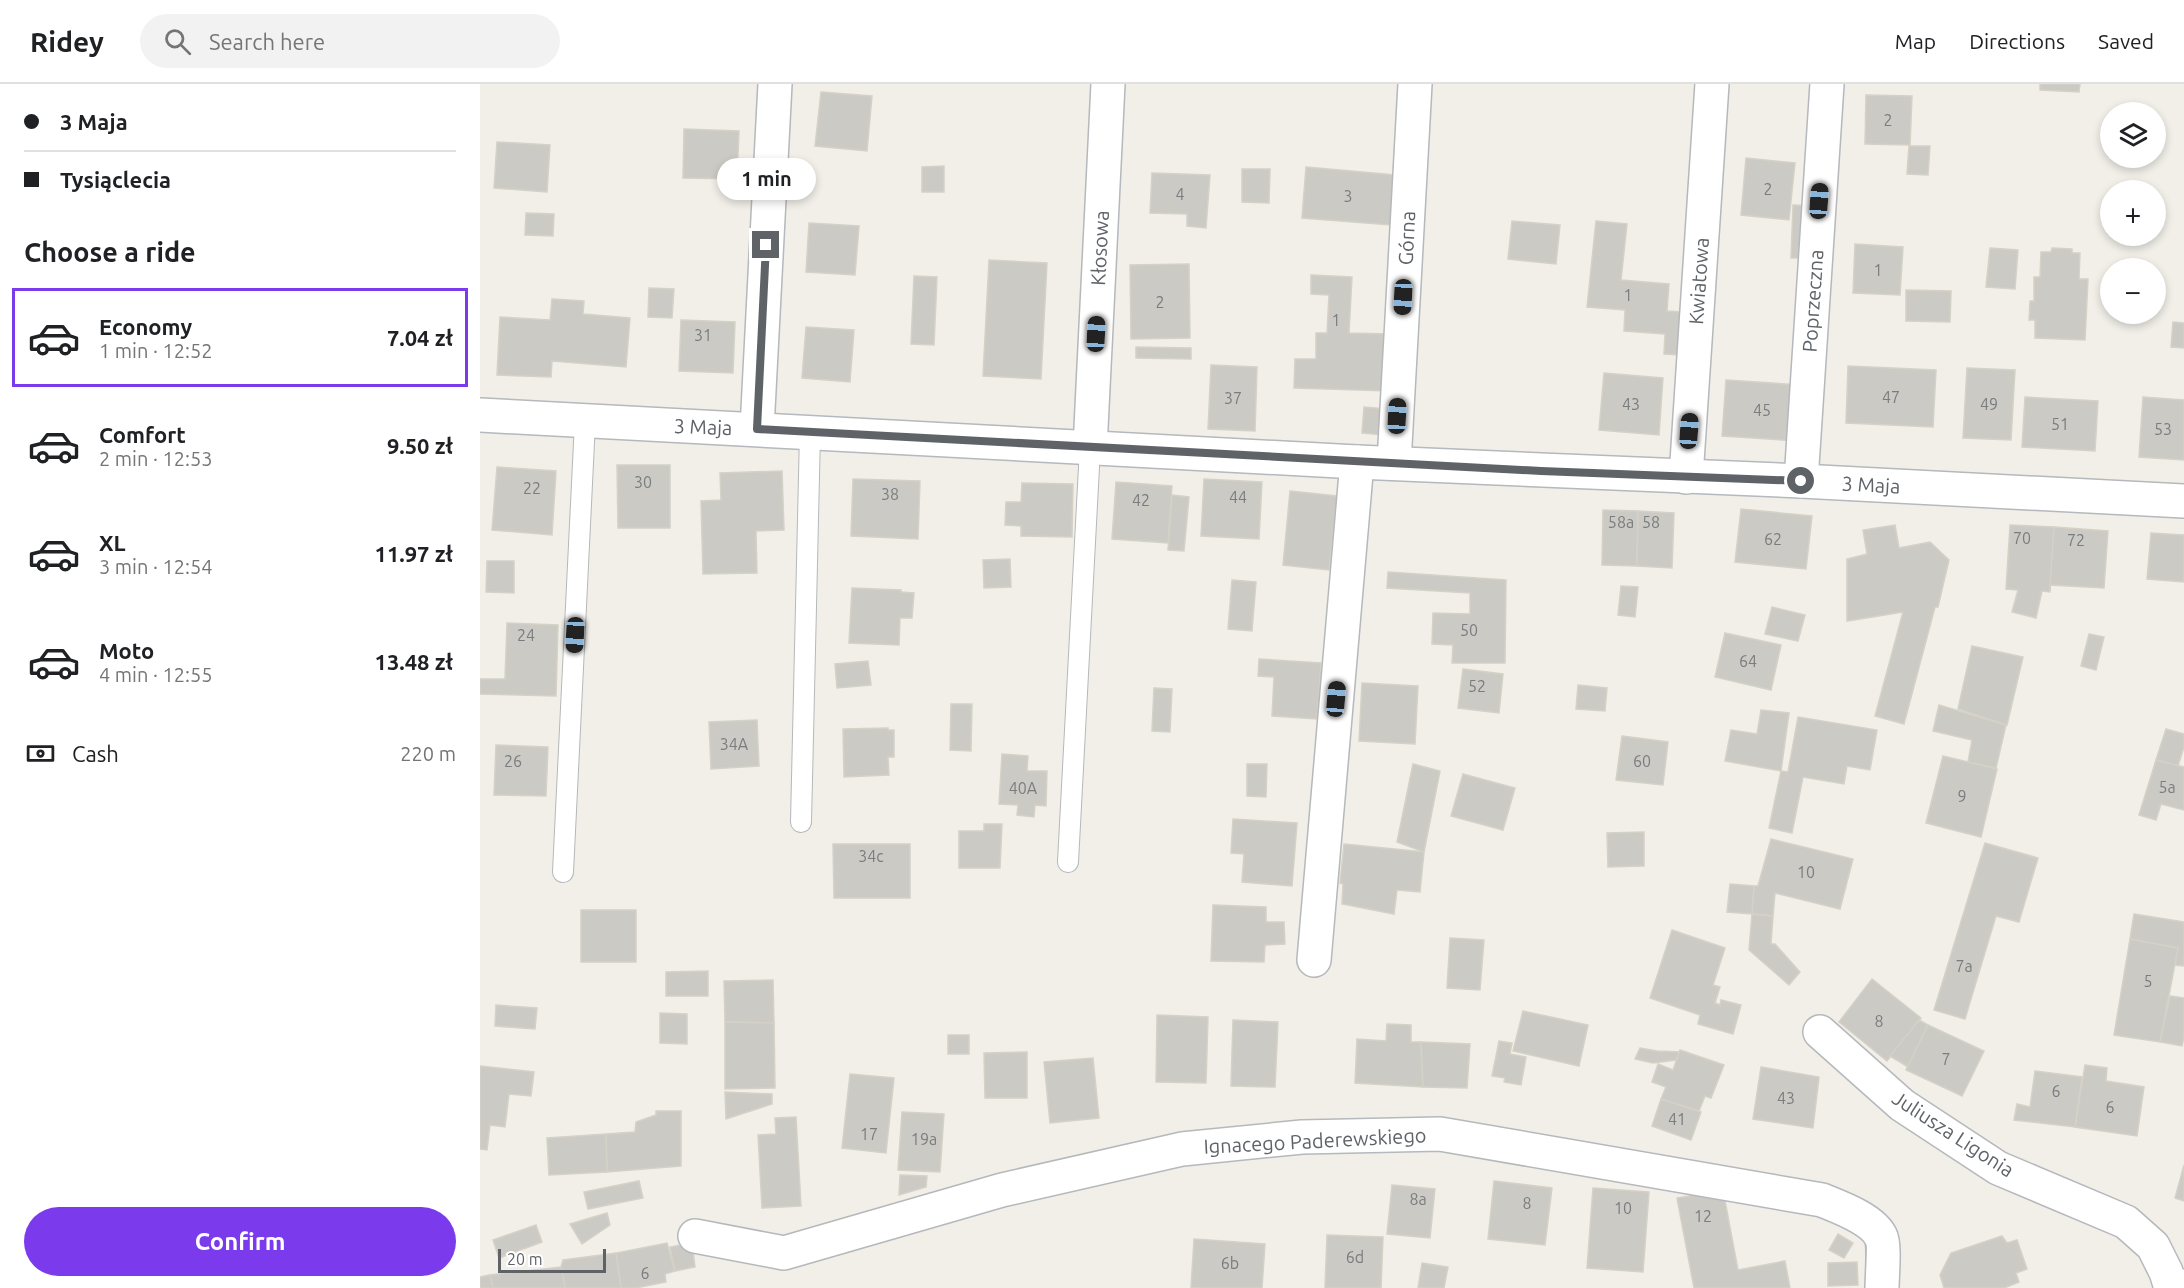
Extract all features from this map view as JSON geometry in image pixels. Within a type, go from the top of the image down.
[{"type":"street","points":[[757,429],[775,84]]},
{"type":"street","name":"Kłosowa","points":[[1090,448],[1108,84]]},
{"type":"street","name":"Górna","points":[[1394,463],[1415,84]]},
{"type":"street","name":"Kwiatowa","points":[[1686,477],[1712,84]]},
{"type":"street","name":"Poprzeczna","points":[[1801,481],[1827,84]]},
{"type":"street","name":"3 Maja","points":[[480,415],[1357,462],[1801,481],[2184,501]]},
{"type":"street","points":[[1314,960],[1357,462]]},
{"type":"street","name":"Juliusza Ligonia","points":[[1820,1032],[1902,1105],[1998,1168],[2126,1222],[2153,1246],[2173,1288]]},
{"type":"street","name":"Ignacego Paderewskiego","points":[[695,1236],[784,1252],[1002,1190],[1182,1149],[1302,1137],[1440,1134],[1822,1200],[1856,1215],[1875,1229],[1882,1238],[1882,1288]]},
{"type":"street","points":[[2173,1288],[2184,1286]]},
{"type":"lane","points":[[563,872],[585,422]]},
{"type":"lane","points":[[801,822],[810,433]]},
{"type":"lane","points":[[1068,862],[1090,448]]},
{"type":"building","points":[[2040,84],[2080,84],[2079,92],[2040,90]]},
{"type":"building","points":[[821,92],[872,96],[867,151],[815,146]]},
{"type":"building","points":[[1866,95],[1912,96],[1910,146],[1930,146],[1928,175],[1907,174],[1909,145],[1865,144]]},
{"type":"building","points":[[684,129],[739,131],[737,179],[683,178]]},
{"type":"building","points":[[497,142],[550,145],[547,192],[494,188]]},
{"type":"building","points":[[1746,158],[1795,163],[1789,220],[1741,215]]},
{"type":"building","points":[[944,166],[944,192],[922,192],[922,167]]},
{"type":"building","points":[[1306,167],[1395,175],[1391,225],[1302,218]]},
{"type":"building","points":[[1242,169],[1270,169],[1269,203],[1242,202]]},
{"type":"building","points":[[1152,173],[1210,175],[1206,228],[1187,226],[1187,214],[1150,213]]},
{"type":"building","points":[[1793,205],[1813,206],[1811,258],[1791,258]]},
{"type":"building","points":[[526,213],[554,214],[553,236],[525,235]]},
{"type":"building","points":[[1512,221],[1560,225],[1556,264],[1508,259]]},
{"type":"building","points":[[1596,221],[1627,224],[1621,280],[1669,284],[1667,311],[1682,312],[1679,355],[1664,354],[1665,334],[1624,331],[1625,310],[1587,307]]},
{"type":"building","points":[[809,223],[859,226],[855,275],[806,272]]},
{"type":"building","points":[[1855,244],[1903,247],[1900,295],[1853,293]]},
{"type":"building","points":[[1990,248],[2018,250],[2015,289],[1986,287]]},
{"type":"building","points":[[2052,248],[2072,249],[2072,253],[2080,253],[2079,279],[2088,279],[2085,340],[2035,338],[2035,320],[2029,320],[2030,301],[2034,301],[2034,277],[2040,277],[2041,252],[2051,252]]},
{"type":"building","points":[[989,260],[1047,263],[1041,379],[983,376]]},
{"type":"building","points":[[1189,264],[1190,338],[1131,339],[1130,265]]},
{"type":"building","points":[[1311,275],[1352,277],[1349,333],[1391,334],[1390,391],[1294,388],[1295,359],[1316,359],[1316,333],[1327,333],[1329,295],[1311,294]]},
{"type":"building","points":[[914,276],[937,277],[934,345],[911,344]]},
{"type":"building","points":[[649,288],[674,289],[672,318],[648,317]]},
{"type":"building","points":[[1906,290],[1951,291],[1950,322],[1906,321]]},
{"type":"building","points":[[552,299],[584,301],[583,314],[630,318],[626,367],[552,361],[551,377],[497,375],[500,317],[550,320]]},
{"type":"building","points":[[681,320],[735,322],[733,373],[679,371]]},
{"type":"building","points":[[2173,322],[2184,323],[2184,348],[2171,347]]},
{"type":"building","points":[[806,327],[854,330],[850,382],[802,378]]},
{"type":"building","points":[[1136,347],[1191,348],[1191,359],[1136,358]]},
{"type":"building","points":[[1211,365],[1257,367],[1255,431],[1208,429]]},
{"type":"building","points":[[1848,366],[1936,370],[1933,427],[1846,423]]},
{"type":"building","points":[[1967,368],[2015,370],[2011,440],[1963,438]]},
{"type":"building","points":[[1604,373],[1663,378],[1659,435],[1599,430]]},
{"type":"building","points":[[1726,380],[1801,385],[1797,441],[1722,436]]},
{"type":"building","points":[[2025,397],[2098,401],[2095,451],[2022,447]]},
{"type":"building","points":[[2143,397],[2184,400],[2184,460],[2139,457]]},
{"type":"building","points":[[1364,407],[1385,409],[1384,435],[1362,433]]},
{"type":"building","points":[[617,465],[670,465],[670,528],[618,528]]},
{"type":"building","points":[[497,467],[556,471],[552,535],[492,530]]},
{"type":"building","points":[[782,471],[784,530],[756,531],[757,573],[703,574],[701,501],[721,500],[720,473]]},
{"type":"building","points":[[853,479],[920,481],[918,539],[851,536]]},
{"type":"building","points":[[1204,479],[1262,482],[1259,539],[1201,536]]},
{"type":"building","points":[[1116,482],[1172,486],[1168,543],[1112,539]]},
{"type":"building","points":[[1022,483],[1073,484],[1072,537],[1021,536],[1021,526],[1005,525],[1006,502],[1021,502]]},
{"type":"building","points":[[1290,491],[1337,496],[1329,570],[1283,565]]},
{"type":"building","points":[[1172,495],[1189,497],[1184,551],[1168,550]]},
{"type":"building","points":[[1741,509],[1812,516],[1806,569],[1735,562]]},
{"type":"building","points":[[1603,510],[1638,511],[1637,566],[1602,565]]},
{"type":"building","points":[[1638,511],[1674,513],[1672,568],[1637,566]]},
{"type":"building","points":[[1895,525],[1899,548],[1930,542],[1949,560],[1938,607],[1935,607],[1904,724],[1875,716],[1903,612],[1847,621],[1847,559],[1867,554],[1863,530]]},
{"type":"building","points":[[2010,525],[2054,527],[2050,592],[2042,591],[2036,618],[2012,612],[2018,590],[2006,589]]},
{"type":"building","points":[[2054,527],[2108,531],[2104,588],[2050,585]]},
{"type":"building","points":[[2151,533],[2184,535],[2184,582],[2147,579]]},
{"type":"building","points":[[1010,559],[1011,587],[984,588],[983,560]]},
{"type":"building","points":[[487,561],[514,561],[514,593],[486,592]]},
{"type":"building","points":[[1388,572],[1506,580],[1505,663],[1452,663],[1453,645],[1432,644],[1433,613],[1470,614],[1470,593],[1387,588]]},
{"type":"building","points":[[1232,580],[1256,582],[1252,631],[1228,629]]},
{"type":"building","points":[[1621,586],[1638,587],[1635,617],[1618,615]]},
{"type":"building","points":[[852,588],[901,590],[901,592],[914,593],[912,618],[900,618],[899,645],[849,643]]},
{"type":"building","points":[[1772,607],[1805,615],[1798,641],[1765,634]]},
{"type":"building","points":[[507,623],[558,625],[556,696],[480,694],[480,679],[505,679]]},
{"type":"building","points":[[1725,633],[1781,645],[1771,690],[1715,677]]},
{"type":"building","points":[[2089,634],[2104,637],[2096,670],[2081,666]]},
{"type":"building","points":[[1972,646],[2023,657],[2007,725],[1958,709]]},
{"type":"building","points":[[1259,659],[1321,663],[1317,719],[1272,716],[1274,677],[1258,676]]},
{"type":"building","points":[[868,661],[871,685],[837,688],[835,664]]},
{"type":"building","points":[[1463,669],[1503,674],[1499,713],[1458,708]]},
{"type":"building","points":[[1362,683],[1418,686],[1415,744],[1359,741]]},
{"type":"building","points":[[1578,685],[1607,688],[1605,711],[1576,709]]},
{"type":"building","points":[[1154,688],[1172,689],[1170,732],[1152,731]]},
{"type":"building","points":[[951,704],[972,704],[971,751],[950,750]]},
{"type":"building","points":[[1939,705],[2006,725],[1996,768],[1968,762],[1972,740],[1933,731]]},
{"type":"building","points":[[1761,710],[1789,713],[1781,771],[1725,761],[1731,730],[1757,734]]},
{"type":"building","points":[[1798,717],[1877,730],[1870,770],[1847,766],[1844,784],[1803,777],[1792,833],[1769,828],[1781,771],[1788,772]]},
{"type":"building","points":[[757,720],[759,766],[711,769],[709,722]]},
{"type":"building","points":[[888,728],[888,730],[894,730],[894,757],[888,757],[889,775],[844,777],[843,729]]},
{"type":"building","points":[[2166,729],[2184,734],[2184,747],[2178,766],[2156,760]]},
{"type":"building","points":[[1622,736],[1668,742],[1663,785],[1616,780]]},
{"type":"building","points":[[496,745],[548,747],[546,796],[494,795]]},
{"type":"building","points":[[1002,754],[1028,756],[1027,771],[1047,771],[1046,806],[1035,805],[1034,817],[1017,815],[1018,805],[999,804]]},
{"type":"building","points":[[1943,756],[1997,769],[1981,837],[1926,823]]},
{"type":"building","points":[[2156,760],[2184,767],[2184,810],[2161,804],[2156,820],[2139,815]]},
{"type":"building","points":[[1247,764],[1267,764],[1266,797],[1247,796]]},
{"type":"building","points":[[1413,764],[1440,771],[1424,852],[1397,842]]},
{"type":"building","points":[[1463,774],[1515,788],[1503,830],[1451,816]]},
{"type":"building","points":[[1233,819],[1297,823],[1292,886],[1242,882],[1244,854],[1231,853]]},
{"type":"building","points":[[984,824],[1002,824],[1000,868],[959,868],[959,831],[984,831]]},
{"type":"building","points":[[1644,832],[1644,866],[1608,867],[1607,833]]},
{"type":"building","points":[[1771,839],[1853,859],[1840,909],[1775,893],[1773,916],[1752,914],[1754,886],[1758,886]]},
{"type":"building","points":[[1985,843],[2038,858],[2019,922],[1996,916],[1965,1019],[1934,1010]]},
{"type":"building","points":[[833,844],[910,844],[910,898],[834,898]]},
{"type":"building","points":[[1344,844],[1424,852],[1420,892],[1397,890],[1394,914],[1342,904],[1343,884],[1340,883]]},
{"type":"building","points":[[1730,884],[1754,886],[1752,914],[1727,912]]},
{"type":"building","points":[[1213,905],[1266,907],[1266,922],[1284,922],[1285,944],[1265,945],[1264,962],[1211,961]]},
{"type":"building","points":[[581,910],[636,910],[636,962],[581,962]]},
{"type":"building","points":[[1752,914],[1773,916],[1771,944],[1775,944],[1800,972],[1789,985],[1749,950]]},
{"type":"building","points":[[2134,914],[2184,922],[2184,966],[2175,965],[2178,948],[2130,939]]},
{"type":"building","points":[[1672,930],[1725,948],[1713,985],[1720,987],[1715,1003],[1720,1005],[1721,1000],[1741,1005],[1733,1034],[1698,1024],[1700,1015],[1650,998]]},
{"type":"building","points":[[1450,938],[1484,940],[1480,990],[1447,988]]},
{"type":"building","points":[[2130,939],[2178,948],[2160,1042],[2114,1035]]},
{"type":"building","points":[[708,971],[708,996],[666,996],[666,972]]},
{"type":"building","points":[[1872,979],[1921,1018],[1887,1061],[1839,1022]]},
{"type":"building","points":[[773,980],[774,1023],[725,1022],[724,981]]},
{"type":"building","points":[[2170,996],[2184,998],[2182,1046],[2160,1042]]},
{"type":"building","points":[[496,1005],[537,1008],[535,1029],[495,1026]]},
{"type":"building","points":[[1523,1011],[1588,1025],[1579,1066],[1513,1051]]},
{"type":"building","points":[[660,1013],[687,1014],[687,1044],[660,1043]]},
{"type":"building","points":[[1157,1015],[1208,1017],[1206,1083],[1156,1082]]},
{"type":"building","points":[[1233,1020],[1278,1022],[1275,1087],[1231,1086]]},
{"type":"building","points":[[1919,1020],[1928,1025],[1908,1067],[1890,1056]]},
{"type":"building","points":[[725,1022],[774,1023],[775,1088],[725,1089]]},
{"type":"building","points":[[1387,1024],[1411,1025],[1411,1042],[1421,1042],[1423,1087],[1355,1083],[1357,1039],[1386,1041]]},
{"type":"building","points":[[1928,1025],[1984,1051],[1962,1096],[1906,1070]]},
{"type":"building","points":[[948,1035],[969,1035],[969,1054],[948,1054]]},
{"type":"building","points":[[1499,1041],[1512,1043],[1510,1054],[1526,1057],[1521,1085],[1504,1082],[1505,1078],[1492,1076]]},
{"type":"building","points":[[1421,1042],[1470,1044],[1467,1088],[1423,1087]]},
{"type":"building","points":[[1640,1048],[1680,1052],[1676,1060],[1653,1063],[1635,1059]]},
{"type":"building","points":[[1680,1050],[1724,1065],[1711,1098],[1705,1096],[1699,1111],[1661,1099],[1666,1087],[1652,1082],[1658,1064],[1673,1070]]},
{"type":"building","points":[[1027,1052],[1027,1098],[985,1098],[984,1053]]},
{"type":"building","points":[[1093,1058],[1099,1118],[1050,1123],[1044,1062]]},
{"type":"building","points":[[2085,1065],[2107,1068],[2106,1081],[2144,1087],[2137,1136],[2075,1127]]},
{"type":"building","points":[[480,1066],[534,1072],[531,1096],[509,1094],[505,1127],[490,1125],[487,1150],[480,1149]]},
{"type":"building","points":[[1761,1067],[1819,1077],[1813,1128],[1753,1119]]},
{"type":"building","points":[[2035,1071],[2082,1077],[2075,1127],[2014,1120],[2017,1104],[2030,1107]]},
{"type":"building","points":[[850,1074],[894,1078],[886,1153],[842,1148]]},
{"type":"building","points":[[725,1092],[772,1094],[772,1104],[726,1119]]},
{"type":"building","points":[[1661,1099],[1701,1112],[1691,1140],[1652,1126]]},
{"type":"building","points":[[656,1111],[681,1111],[681,1166],[607,1172],[606,1134],[635,1132],[636,1122],[656,1115]]},
{"type":"building","points":[[902,1112],[944,1114],[940,1172],[898,1170]]},
{"type":"building","points":[[796,1117],[801,1206],[762,1208],[758,1135],[776,1134],[775,1118]]},
{"type":"building","points":[[606,1134],[607,1172],[549,1175],[547,1138]]},
{"type":"building","points":[[2184,1165],[2184,1201],[2175,1198]]},
{"type":"building","points":[[900,1175],[927,1176],[926,1187],[899,1195]]},
{"type":"building","points":[[639,1181],[643,1198],[588,1209],[584,1192]]},
{"type":"building","points":[[1494,1181],[1552,1188],[1545,1245],[1488,1239]]},
{"type":"building","points":[[1392,1185],[1435,1189],[1430,1238],[1387,1234]]},
{"type":"building","points":[[1593,1188],[1649,1192],[1643,1272],[1587,1268]]},
{"type":"building","points":[[1723,1190],[1738,1270],[1785,1261],[1790,1288],[1694,1288],[1677,1198]]},
{"type":"building","points":[[607,1213],[610,1225],[582,1244],[570,1224]]},
{"type":"building","points":[[536,1225],[542,1242],[499,1258],[493,1240]]},
{"type":"building","points":[[1838,1234],[1853,1243],[1844,1258],[1829,1250]]},
{"type":"building","points":[[1327,1235],[1383,1237],[1381,1288],[1325,1288]]},
{"type":"building","points":[[2002,1236],[2007,1243],[2017,1240],[2027,1269],[2016,1273],[2019,1282],[2004,1288],[1944,1288],[1940,1275],[1951,1253]]},
{"type":"building","points":[[1194,1239],[1265,1244],[1262,1288],[1191,1288]]},
{"type":"building","points":[[667,1243],[675,1271],[665,1274],[666,1282],[636,1288],[621,1288],[616,1253]]},
{"type":"building","points":[[692,1243],[695,1267],[675,1271],[670,1247]]},
{"type":"building","points":[[616,1253],[621,1288],[565,1288],[561,1267],[563,1260]]},
{"type":"building","points":[[1857,1262],[1858,1285],[1828,1286],[1828,1263]]},
{"type":"building","points":[[1422,1263],[1448,1267],[1444,1288],[1418,1288]]},
{"type":"building","points":[[561,1267],[565,1288],[493,1288],[490,1275]]},
{"type":"building","points":[[490,1275],[493,1288],[480,1288],[480,1277]]},
{"type":"route","points":[[766,245],[757,429],[1335,461],[1801,481]]}]
